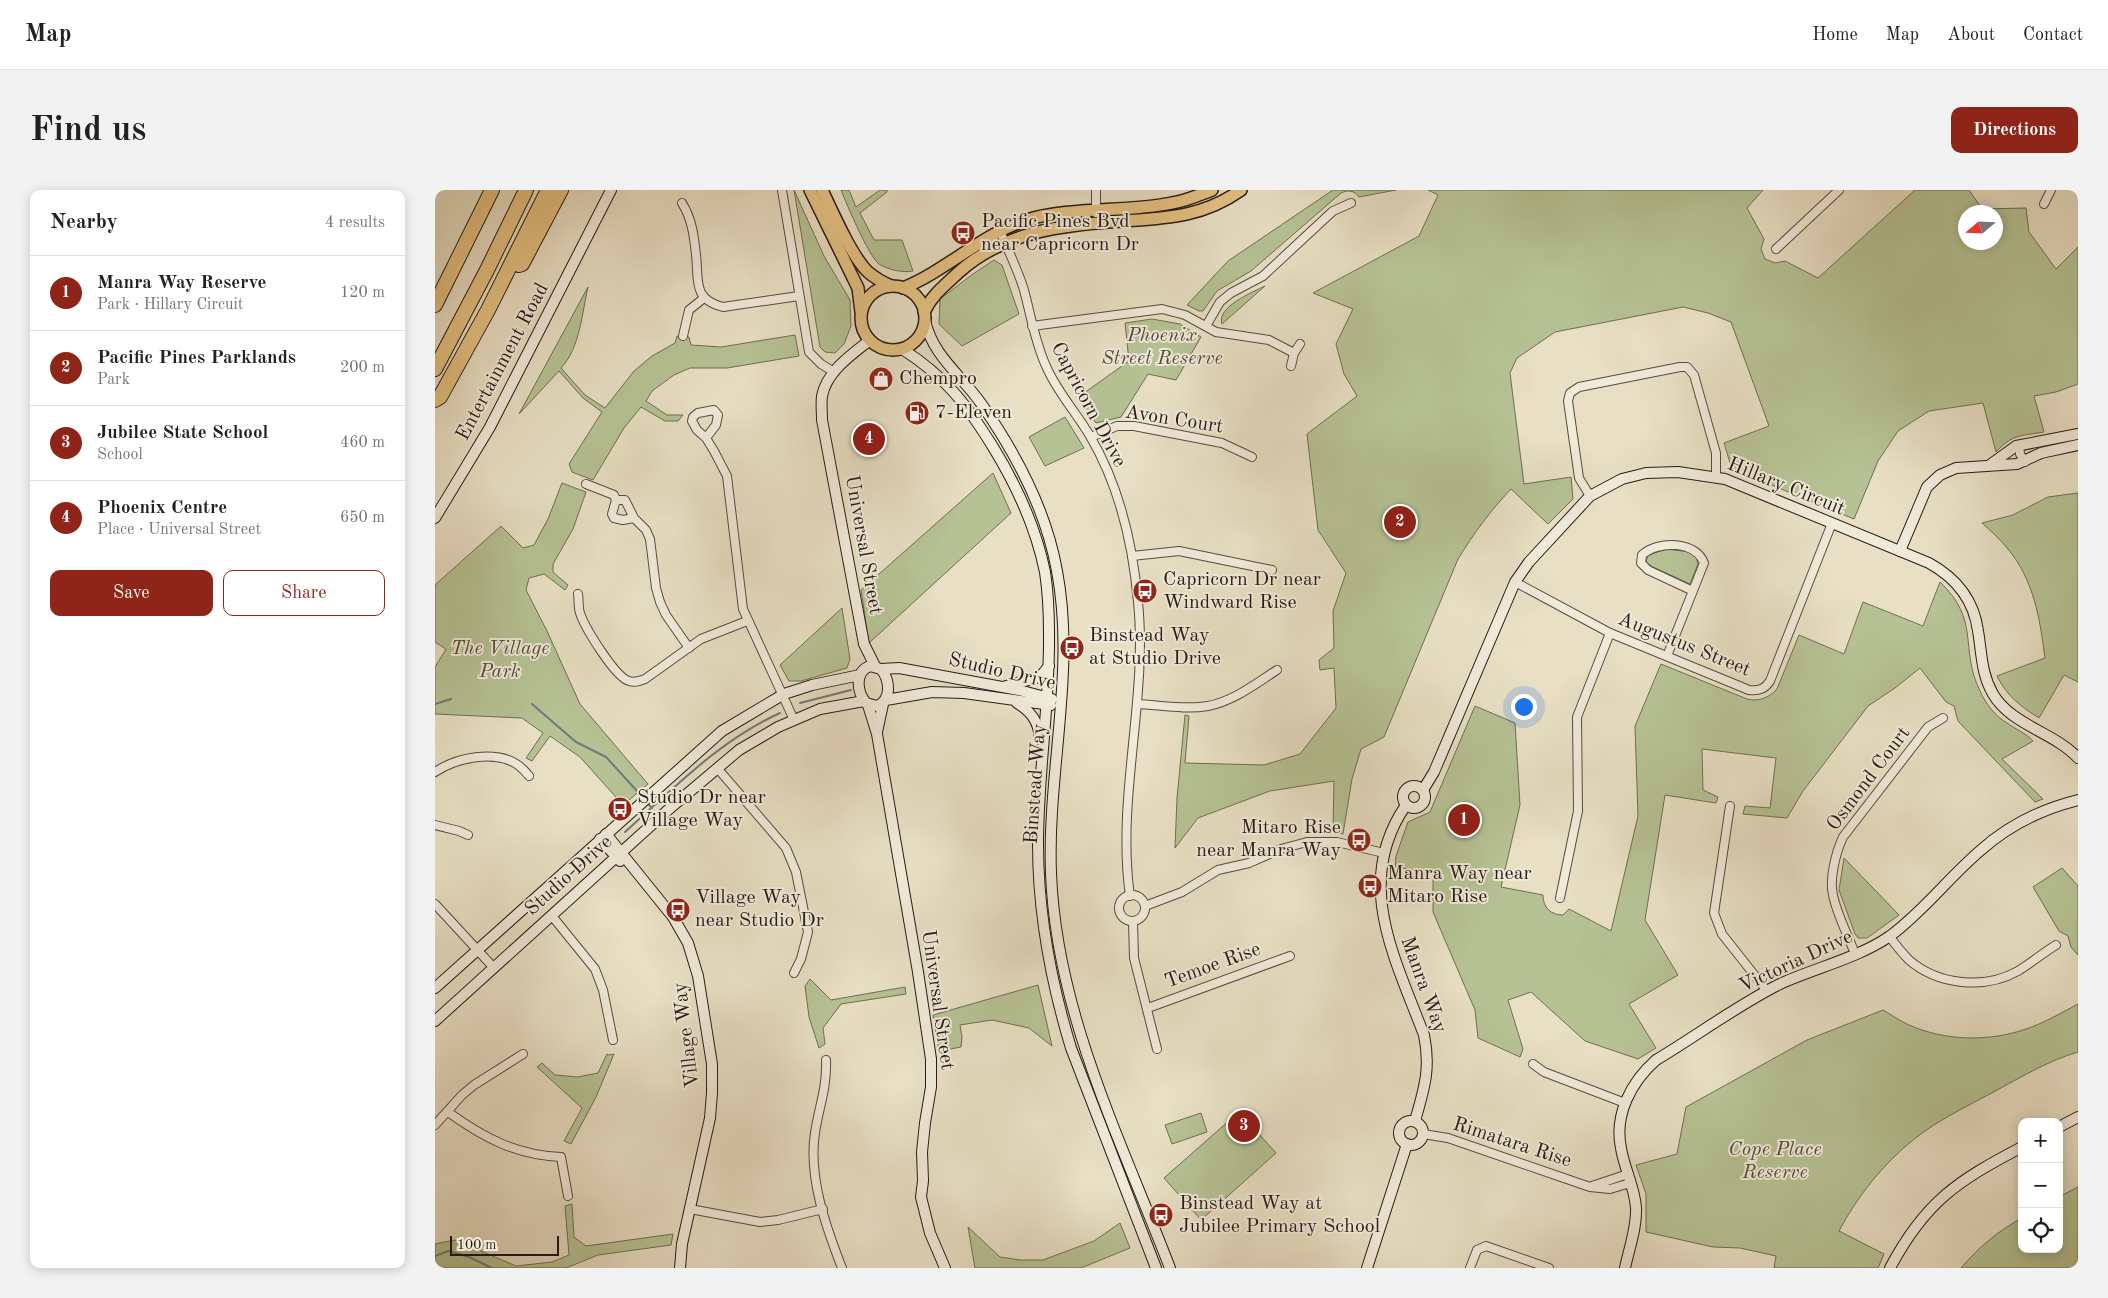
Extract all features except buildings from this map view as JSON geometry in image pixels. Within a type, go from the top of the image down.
[{"type":"highway","points":[[435,305],[492,190]]},
{"type":"highway","points":[[435,369],[526,190]]},
{"type":"highway","points":[[435,400],[440,398],[508,271],[548,190]]},
{"type":"highway","points":[[508,271],[522,264],[561,190]]},
{"type":"main road","points":[[811,190],[858,288],[862,328],[870,340],[885,349],[902,349],[911,345],[923,329],[924,316],[936,292],[986,251],[1005,242],[1047,229],[1097,223],[1159,219],[1195,213],[1219,204],[1241,190]]},
{"type":"main road","points":[[822,190],[845,236],[866,270],[877,280],[891,286],[903,288],[917,297],[924,316]]},
{"type":"main road","points":[[903,288],[919,281],[1000,231],[1036,218],[1096,210],[1173,204],[1212,190]]},
{"type":"main road","points":[[861,314],[871,294],[880,288],[891,286]]},
{"type":"street","name":"Entertainment Road","points":[[595,219],[602,190]]},
{"type":"street","name":"Entertainment Road","points":[[435,518],[490,427],[611,190]]},
{"type":"street","points":[[783,190],[809,352],[814,359],[834,372]]},
{"type":"street","points":[[1095,190],[1097,223]]},
{"type":"street","points":[[1776,249],[1839,190]]},
{"type":"street","points":[[2044,204],[2051,190]]},
{"type":"street","points":[[683,203],[690,217],[697,256],[697,282],[704,298],[713,304],[723,307],[799,296]]},
{"type":"street","points":[[1206,326],[1220,302],[1231,293],[1263,276],[1333,210],[1351,203]]},
{"type":"street","name":"Capricorn Drive","points":[[1000,231],[1024,289],[1040,353],[1051,377],[1091,437],[1111,483],[1132,556],[1140,627],[1137,704],[1127,808],[1127,863],[1130,896]]},
{"type":"street","points":[[683,336],[689,310],[704,298]]},
{"type":"street","points":[[1032,326],[1162,309],[1185,314],[1216,332],[1269,340],[1293,353]]},
{"type":"street","name":"Binstead Way","points":[[924,316],[928,334],[933,345],[979,400],[1014,451],[1046,527],[1057,570],[1062,607],[1061,703],[1050,839],[1054,911],[1062,967],[1082,1040],[1170,1268]]},
{"type":"street","name":"Universal Street","points":[[870,340],[834,372],[821,398],[822,420],[864,644],[878,667]]},
{"type":"street","points":[[1291,366],[1293,353],[1300,344]]},
{"type":"street","name":"Binstead Way","points":[[902,349],[932,369],[975,418],[1002,461],[1022,499],[1035,533],[1045,572],[1049,605],[1049,666],[1038,836],[1039,886],[1044,928],[1054,987],[1071,1048],[1156,1268]]},
{"type":"street","points":[[1590,496],[1579,478],[1568,401],[1570,393],[1579,387],[1680,367],[1687,368],[1694,375],[1716,454],[1716,477]]},
{"type":"street","name":"Avon Court","points":[[1091,437],[1117,426],[1134,426],[1222,443],[1251,457]]},
{"type":"street","points":[[1990,465],[2019,445],[2078,434]]},
{"type":"street","points":[[706,438],[721,462],[730,488],[743,609],[747,621],[784,694],[794,720]]},
{"type":"street","points":[[2019,445],[2020,454],[2025,462]]},
{"type":"street","points":[[1900,551],[1921,501],[1933,481],[1946,471],[1955,468],[2017,464],[2025,462],[2041,453],[2078,445]]},
{"type":"street","name":"Hillary Circuit","points":[[1423,790],[1435,772],[1515,582],[1529,562],[1590,496],[1621,479],[1646,473],[1678,472],[1716,477],[1900,551],[1939,569],[1959,586],[1969,599],[1979,632],[1983,670],[1995,697],[2017,718],[2063,745],[2078,758]]},
{"type":"street","points":[[585,484],[614,495],[616,500],[612,514],[614,518],[623,520],[634,518]]},
{"type":"street","points":[[616,500],[625,500],[634,518],[650,539],[656,588],[660,602],[689,648]]},
{"type":"street","name":"Augustus Street","points":[[1515,582],[1610,633],[1749,690],[1762,690],[1770,680],[1832,523]]},
{"type":"street","points":[[1667,656],[1693,591],[1704,563],[1701,554],[1693,549],[1666,545],[1647,550],[1642,555],[1641,563],[1648,570],[1693,591]]},
{"type":"street","points":[[1132,556],[1179,551],[1272,570]]},
{"type":"street","points":[[578,594],[580,613],[597,644],[620,676],[628,681],[635,682],[645,679],[701,640],[747,621]]},
{"type":"street","points":[[1560,898],[1578,811],[1577,717],[1610,633]]},
{"type":"street","points":[[1001,687],[1040,677],[1049,666]]},
{"type":"street","points":[[878,667],[887,681],[885,702],[877,706],[866,703],[858,684],[859,675],[864,668],[878,667]]},
{"type":"street","name":"Studio Drive","points":[[878,667],[899,668],[1001,687],[1047,701]]},
{"type":"street","points":[[1137,704],[1206,706],[1239,695],[1277,670]]},
{"type":"street","name":"Studio Drive","points":[[435,988],[722,731],[784,694],[812,685],[859,675]]},
{"type":"street","name":"Studio Drive","points":[[885,702],[932,692],[964,692],[1014,700],[1061,703]]},
{"type":"street","points":[[1014,700],[1025,708],[1036,721],[1039,729],[1042,758]]},
{"type":"street","name":"Universal Street","points":[[877,734],[885,702]]},
{"type":"street","name":"Universal Street","points":[[866,703],[877,734],[931,1059],[931,1087],[925,1123],[921,1197],[930,1233],[945,1268]]},
{"type":"street","name":"Studio Drive","points":[[435,1020],[668,810],[751,742],[820,709],[866,703]]},
{"type":"street","name":"Osmond Court","points":[[1855,954],[1832,894],[1840,844],[1843,837],[1928,727],[1943,718]]},
{"type":"street","points":[[435,772],[458,760],[491,757],[517,765],[529,776]]},
{"type":"street","points":[[718,769],[786,848],[796,872],[808,932],[803,953],[794,973]]},
{"type":"street","points":[[1412,786],[1423,790],[1426,798],[1422,806],[1413,809],[1406,805],[1403,797],[1405,790],[1412,786]]},
{"type":"street","name":"Victoria Drive","points":[[1625,1268],[1636,1208],[1620,1147],[1620,1126],[1625,1103],[1635,1083],[1645,1069],[1656,1060],[1767,991],[1855,954],[1889,936],[1910,920],[1980,851],[2012,826],[2036,814],[2078,800]]},
{"type":"street","name":"Manra Way","points":[[1406,805],[1391,828],[1384,853],[1380,891],[1385,932],[1424,1035],[1427,1051],[1427,1081],[1415,1121]]},
{"type":"street","points":[[1730,806],[1714,913],[1722,934],[1767,991]]},
{"type":"street","points":[[435,825],[468,835]]},
{"type":"street","name":"Village Way","points":[[603,837],[662,902],[679,926],[692,953],[698,976],[712,1064],[712,1093],[710,1118],[682,1244],[680,1268]]},
{"type":"street","points":[[1145,906],[1182,892],[1218,870],[1249,863],[1281,849],[1307,842],[1337,842],[1384,853]]},
{"type":"street","points":[[1130,896],[1139,898],[1145,906],[1143,915],[1133,921],[1124,918],[1120,911],[1121,901],[1130,896]]},
{"type":"street","points":[[435,904],[494,968]]},
{"type":"street","points":[[552,916],[595,969],[603,990],[613,1040]]},
{"type":"street","points":[[1133,921],[1135,958],[1157,1049]]},
{"type":"street","points":[[1889,936],[1909,959],[1923,970],[1961,983],[1999,979],[2017,971],[2056,945]]},
{"type":"street","name":"Temoe Rise","points":[[1148,1008],[1290,956]]},
{"type":"street","points":[[435,1125],[462,1095],[474,1085],[523,1054]]},
{"type":"street","points":[[826,1060],[826,1082],[814,1134],[814,1172],[823,1209],[842,1268]]},
{"type":"street","points":[[1533,1064],[1544,1072],[1625,1103]]},
{"type":"street","points":[[448,1112],[485,1136],[505,1146],[541,1156],[561,1157],[568,1196]]},
{"type":"street","points":[[2063,1125],[2078,1118]]},
{"type":"street","points":[[1408,1121],[1415,1121],[1421,1126],[1423,1134],[1417,1143],[1407,1144],[1400,1139],[1400,1127],[1408,1121]]},
{"type":"street","name":"Rimatara Rise","points":[[1423,1134],[1448,1138],[1590,1187],[1629,1179]]},
{"type":"street","points":[[1367,1268],[1407,1144]]},
{"type":"street","points":[[1890,1268],[1903,1244],[1921,1219],[1944,1195],[1976,1171],[2018,1149]]},
{"type":"street","points":[[690,1209],[761,1222],[778,1220],[823,1209]]},
{"type":"street","points":[[1470,1268],[1477,1250],[1486,1246],[1549,1268]]},
{"type":"green space","points":[[794,190],[824,256],[850,300],[851,326],[844,344],[835,353],[825,352],[820,347]]},
{"type":"green space","points":[[841,190],[849,190],[856,207],[880,190],[887,190],[887,192],[860,213],[874,240],[902,240],[913,271],[905,272],[887,268],[874,259]]},
{"type":"green space","points":[[1333,190],[1396,190],[1359,197],[1351,191],[1341,193],[1251,271],[1217,291],[1203,311],[1187,305],[1228,261]]},
{"type":"green space","points":[[1428,190],[1763,190],[1747,208],[1764,239],[1761,249],[1765,259],[1775,263],[1785,261],[1818,278],[1915,190],[1969,190],[1979,205],[1958,205],[1958,250],[2003,250],[2003,209],[2026,208],[2029,232],[2056,269],[2078,247],[2078,384],[2056,392],[2034,396],[2044,432],[2023,435],[2012,439],[1996,452],[1983,403],[1929,411],[1898,431],[1878,461],[1854,519],[1735,470],[1731,466],[1724,443],[1769,426],[1731,322],[1708,313],[1683,307],[1555,332],[1517,358],[1510,373],[1524,484],[1571,477],[1573,499],[1548,524],[1511,489],[1470,540],[1458,559],[1384,737],[1361,749],[1352,779],[1343,834],[1333,831],[1334,781],[1270,791],[1198,818],[1175,848],[1177,798],[1185,715],[1189,716],[1185,763],[1264,765],[1300,754],[1336,708],[1334,668],[1320,670],[1319,660],[1334,648],[1333,611],[1346,573],[1318,530],[1307,434],[1357,396],[1344,374],[1336,344],[1353,309],[1313,293],[1419,236],[1438,195]]},
{"type":"green space","points":[[994,260],[1002,265],[1019,314],[962,346],[939,324],[940,299]]},
{"type":"green space","points":[[1265,286],[1222,324],[1222,318],[1230,306]]},
{"type":"green space","points":[[588,287],[576,340],[572,351],[561,368],[585,395],[605,408],[634,371],[652,356],[675,343],[677,336],[689,337],[691,345],[721,347],[795,335],[799,356],[727,368],[690,368],[674,375],[652,391],[646,401],[667,415],[683,415],[678,421],[665,421],[641,407],[624,428],[593,480],[572,472],[569,464],[602,412],[583,398],[559,371],[519,414]]},
{"type":"green space","name":"Phoenix Street Reserve","points":[[1152,319],[1180,324],[1201,337],[1176,380],[1148,374],[1121,417],[1096,423],[1077,398],[1129,361],[1125,323]]},
{"type":"green space","points":[[1065,417],[1084,448],[1045,466],[1029,437]]},
{"type":"green space","points":[[993,473],[1011,513],[869,643],[861,590]]},
{"type":"green space","name":"The Village Park","points":[[562,483],[586,492],[573,529],[553,564],[553,572],[568,585],[565,590],[544,574],[529,578],[526,590],[580,704],[648,784],[623,805],[580,757],[550,736],[532,761],[526,758],[543,733],[522,718],[435,714],[435,667],[446,649],[435,642],[435,585],[501,526],[523,548],[534,545],[548,519]]},
{"type":"green space","points":[[2078,493],[2078,682],[2064,675],[2039,718],[2015,700],[1997,676],[2045,658],[2038,615],[2030,586],[2024,573],[2004,545],[1982,523],[2013,515],[2048,497]]},
{"type":"green space","points":[[1667,549],[1689,552],[1696,556],[1698,564],[1690,584],[1646,562],[1648,555]]},
{"type":"green space","points":[[1940,582],[1953,596],[1961,609],[1974,676],[1985,700],[1999,717],[2033,741],[2002,759],[2043,799],[2035,802],[1958,721],[1954,706],[1946,702],[1920,668],[1868,706],[1803,791],[1787,818],[1743,814],[1745,806],[1770,808],[1776,758],[1702,749],[1703,790],[1718,797],[1716,803],[1665,795],[1645,920],[1678,975],[1629,1004],[1656,1048],[1638,1059],[1585,1041],[1531,992],[1508,1000],[1523,1049],[1520,1057],[1478,1038],[1475,1010],[1433,912],[1433,873],[1395,867],[1396,856],[1408,822],[1430,812],[1475,706],[1515,723],[1520,805],[1501,887],[1543,895],[1544,904],[1551,912],[1563,915],[1569,909],[1611,931],[1638,816],[1635,726],[1661,664],[1747,699],[1763,698],[1777,689],[1799,635],[1844,654],[1863,602],[1923,626]]},
{"type":"green space","points":[[842,608],[850,659],[847,668],[801,681],[789,681],[780,665]]},
{"type":"green space","points":[[1844,858],[1899,915],[1867,938],[1858,938],[1855,934],[1839,890]]},
{"type":"green space","points":[[2062,868],[2078,886],[2078,955],[2071,947],[2068,936],[2059,931],[2033,887]]},
{"type":"green space","points":[[810,979],[831,1000],[905,987],[906,994],[841,1004],[823,1028],[825,1044],[819,1048],[809,1017],[805,986]]},
{"type":"green space","points":[[1038,985],[1052,1046],[1029,1028],[992,1020],[960,1025],[961,1047],[939,1051],[933,1015]]},
{"type":"green space","name":"Cope Place Reserve","points":[[2078,1004],[2078,1052],[2038,1068],[1933,1125],[1902,1149],[1881,1170],[1862,1194],[1839,1231],[1884,1254],[1878,1268],[1774,1268],[1776,1256],[1740,1248],[1713,1247],[1646,1232],[1646,1194],[1636,1165],[1677,1154],[1686,1107],[1807,1040],[1883,1010],[1902,1022],[1937,1034],[1952,1037],[1982,1038],[2033,1027]]},
{"type":"green space","points":[[607,1054],[614,1054],[596,1097],[571,1144],[564,1141],[582,1108],[537,1067],[542,1063],[555,1075],[578,1077],[598,1073]]},
{"type":"green space","points":[[1239,1112],[1276,1153],[1201,1220],[1164,1178]]},
{"type":"green space","points":[[1201,1113],[1207,1132],[1172,1144],[1165,1125]]},
{"type":"green space","points":[[2078,1187],[2078,1268],[1961,1268],[1989,1240],[2018,1220],[2018,1253],[2063,1253],[2063,1195]]},
{"type":"green space","points":[[572,1204],[574,1237],[586,1246],[673,1234],[671,1245],[598,1255],[566,1268],[435,1268],[435,1244],[455,1240],[516,1266],[552,1262],[569,1255],[565,1206]]},
{"type":"green space","points":[[1120,1223],[1130,1248],[1081,1268],[975,1268],[968,1227],[1000,1257],[1020,1260],[1043,1260],[1094,1241]]},
{"type":"waterway","points":[[800,703],[851,690]]},
{"type":"waterway","points":[[435,704],[451,699]]},
{"type":"waterway","points":[[532,704],[576,742],[606,757],[637,791]]},
{"type":"waterway","points":[[625,832],[717,751],[758,724],[780,713]]},
{"type":"waterway","points":[[648,804],[652,808]]},
{"type":"waterway","points":[[435,1256],[448,1251],[469,1257],[492,1268]]},
{"type":"place","name":"Pacific Pines Bvd near Capricorn Dr","points":[[963,233]]},
{"type":"place","name":"Chempro","points":[[881,379]]},
{"type":"place","name":"7-Eleven","points":[[917,413]]},
{"type":"place","name":"Phoenix Centre","points":[[869,439]]},
{"type":"place","name":"Pacific Pines Parklands","points":[[1400,522]]},
{"type":"place","name":"Capricorn Dr near Windward Rise","points":[[1145,591]]},
{"type":"place","name":"Binstead Way at Studio Drive","points":[[1072,648]]},
{"type":"place","name":"Studio Dr near Village Way","points":[[620,809]]},
{"type":"place","name":"Manra Way Reserve","points":[[1464,820]]},
{"type":"place","name":"Mitaro Rise near Manra Way","points":[[1359,840]]},
{"type":"place","name":"Manra Way near Mitaro Rise","points":[[1370,886]]},
{"type":"place","name":"Village Way near Studio Dr","points":[[678,910]]},
{"type":"place","name":"Jubilee State School","points":[[1244,1126]]},
{"type":"place","name":"Binstead Way at Jubilee Primary School","points":[[1161,1215]]}]
